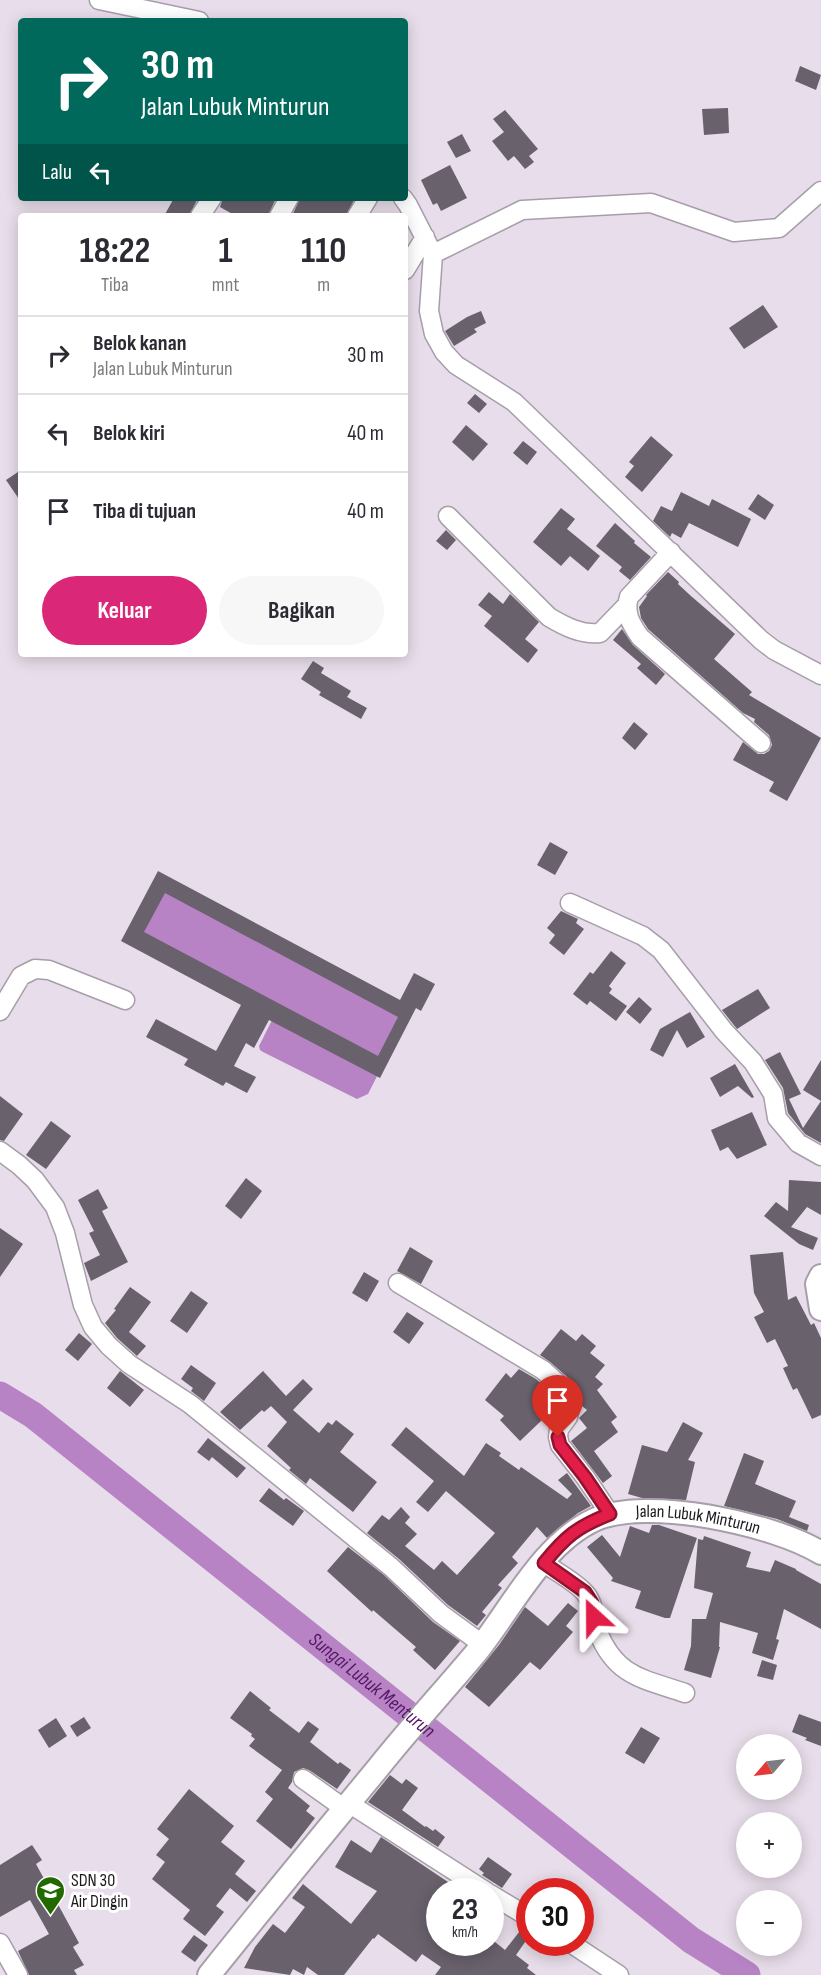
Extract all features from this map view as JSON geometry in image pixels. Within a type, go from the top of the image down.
[{"type":"street","points":[[99,0],[185,18]]},
{"type":"street","points":[[433,254],[522,210],[651,203],[734,232],[779,228],[821,190]]},
{"type":"street","points":[[405,201],[433,254],[429,311],[434,334],[444,352],[456,365],[514,402],[761,640],[774,650],[821,675]]},
{"type":"street","points":[[408,265],[425,237]]},
{"type":"street","points":[[448,516],[549,617],[561,624],[583,632],[600,633],[627,605]]},
{"type":"street","points":[[670,552],[628,597],[628,616],[632,626],[640,637],[761,743]]},
{"type":"street","points":[[570,903],[643,936],[661,950],[724,1031],[753,1062],[773,1094],[777,1118],[798,1143],[821,1156]]},
{"type":"street","points":[[0,1011],[21,976],[35,969],[49,970],[125,1000]]},
{"type":"street","points":[[0,1151],[35,1180],[54,1207],[64,1233],[83,1305],[93,1327],[109,1346],[129,1364],[190,1404],[391,1567],[478,1650]]},
{"type":"street","points":[[821,1276],[817,1284],[821,1309]]},
{"type":"street","points":[[398,1283],[543,1370],[564,1389],[571,1402],[568,1418],[559,1429],[560,1445],[610,1514]]},
{"type":"street","name":"Jalan Lubuk Minturun","points":[[209,1975],[385,1759],[478,1650],[563,1540],[578,1529],[610,1514],[659,1510],[723,1519],[794,1539],[821,1553]]},
{"type":"street","points":[[544,1563],[585,1592],[592,1603],[598,1632],[610,1655],[620,1667],[636,1676],[685,1693]]},
{"type":"street","points":[[303,1779],[465,1878]]},
{"type":"street","points":[[0,1943],[18,1975]]},
{"type":"street","points":[[590,1956],[619,1975]]},
{"type":"shaded area","points":[[164,889],[398,1012],[403,1025],[368,1094],[357,1099],[260,1050],[259,1046],[273,1018],[147,941],[141,928]]},
{"type":"building","points":[[800,66],[821,75],[816,90],[795,81]]},
{"type":"building","points":[[728,108],[729,133],[704,135],[702,109]]},
{"type":"building","points":[[505,110],[538,149],[529,156],[534,162],[525,169],[514,156],[508,161],[492,141],[504,132],[493,119]]},
{"type":"building","points":[[462,134],[471,151],[456,158],[447,142]]},
{"type":"building","points":[[450,165],[467,198],[441,211],[437,203],[433,205],[421,180]]},
{"type":"building","points":[[172,201],[196,201],[190,213],[166,213]]},
{"type":"building","points":[[222,201],[275,201],[269,213],[231,213],[220,207]]},
{"type":"building","points":[[299,201],[354,201],[348,213],[293,213]]},
{"type":"building","points":[[763,305],[778,327],[744,349],[729,328]]},
{"type":"building","points":[[481,311],[486,323],[474,329],[477,332],[454,346],[445,331]]},
{"type":"building","points":[[475,394],[487,404],[479,413],[467,403]]},
{"type":"building","points":[[466,425],[488,444],[473,461],[452,442]]},
{"type":"building","points":[[651,436],[673,455],[642,492],[625,477],[634,466],[629,462]]},
{"type":"building","points":[[523,441],[537,452],[527,465],[513,453]]},
{"type":"building","points":[[18,472],[18,498],[6,480]]},
{"type":"building","points":[[681,492],[709,506],[712,499],[751,519],[738,547],[689,523],[681,538],[672,533],[670,537],[653,521],[661,506],[672,511]]},
{"type":"building","points":[[758,494],[774,505],[765,520],[748,509]]},
{"type":"building","points":[[561,508],[575,519],[567,529],[600,556],[588,571],[570,556],[561,566],[533,542]]},
{"type":"building","points":[[615,523],[651,557],[630,580],[619,571],[622,567],[596,546]]},
{"type":"building","points":[[446,530],[456,540],[447,550],[436,541]]},
{"type":"building","points":[[668,572],[679,582],[678,584],[735,634],[714,659],[752,692],[749,695],[821,738],[787,801],[769,791],[774,782],[733,760],[743,742],[758,754],[769,751],[772,745],[769,735],[754,722],[755,719],[743,713],[648,629],[641,618],[639,607],[646,595]]},
{"type":"building","points":[[489,592],[503,604],[510,594],[539,622],[525,639],[538,650],[528,663],[484,626],[492,616],[478,605]]},
{"type":"building","points":[[622,629],[633,645],[665,674],[656,685],[637,668],[641,664],[613,640]]},
{"type":"building","points":[[313,661],[324,668],[321,673],[351,691],[347,697],[367,708],[361,719],[319,695],[321,692],[301,679]]},
{"type":"building","points":[[634,722],[648,734],[635,750],[622,738]]},
{"type":"building","points":[[550,842],[568,852],[555,875],[537,865]]},
{"type":"building","points":[[158,871],[400,1000],[414,973],[435,984],[421,1011],[416,1008],[380,1078],[269,1020],[254,1048],[246,1043],[234,1066],[256,1077],[247,1093],[226,1082],[223,1086],[184,1065],[188,1059],[146,1037],[156,1019],[216,1051],[241,1005],[121,941]],"holes":[[[165,893],[398,1017],[378,1056],[144,932]]]},
{"type":"building","points":[[561,911],[578,919],[576,923],[584,929],[564,955],[549,943],[555,935],[547,928]]},
{"type":"building","points":[[611,951],[626,963],[609,986],[612,989],[609,993],[627,1006],[616,1021],[590,1001],[587,1005],[573,994],[590,972],[593,974]]},
{"type":"building","points":[[758,989],[770,1008],[737,1029],[722,1010]]},
{"type":"building","points":[[639,997],[652,1009],[640,1024],[626,1012]]},
{"type":"building","points":[[690,1012],[705,1037],[687,1048],[677,1030],[663,1057],[650,1050],[660,1029]]},
{"type":"building","points":[[780,1052],[801,1094],[789,1099],[803,1128],[821,1101],[821,1143],[805,1134],[788,1113],[783,1088],[765,1060]]},
{"type":"building","points":[[821,1060],[821,1101],[803,1090]]},
{"type":"building","points":[[735,1064],[754,1097],[752,1098],[738,1086],[720,1097],[710,1078]]},
{"type":"building","points":[[0,1096],[23,1114],[4,1141],[0,1140]]},
{"type":"building","points":[[752,1112],[767,1145],[737,1159],[728,1147],[720,1151],[711,1130]]},
{"type":"building","points":[[51,1121],[71,1136],[46,1169],[26,1155]]},
{"type":"building","points":[[246,1178],[262,1191],[241,1219],[225,1206]]},
{"type":"building","points":[[789,1180],[821,1182],[821,1215],[807,1207],[791,1227],[818,1238],[813,1250],[799,1244],[764,1216],[776,1202],[788,1211]]},
{"type":"building","points":[[98,1189],[108,1208],[102,1211],[128,1262],[91,1281],[84,1263],[100,1255],[89,1233],[94,1231],[78,1200]]},
{"type":"building","points":[[0,1228],[23,1244],[0,1277]]},
{"type":"building","points":[[410,1247],[433,1261],[421,1284],[397,1271]]},
{"type":"building","points":[[783,1252],[788,1300],[796,1296],[811,1325],[814,1323],[821,1338],[821,1415],[812,1419],[797,1388],[793,1390],[783,1368],[788,1366],[775,1339],[767,1343],[754,1317],[764,1312],[754,1293],[750,1255]]},
{"type":"building","points":[[364,1272],[379,1281],[367,1302],[352,1293]]},
{"type":"building","points":[[130,1287],[151,1302],[129,1332],[146,1346],[137,1356],[117,1338],[105,1323]]},
{"type":"building","points":[[191,1291],[208,1303],[187,1333],[170,1321]]},
{"type":"building","points":[[407,1312],[424,1323],[409,1344],[393,1332]]},
{"type":"building","points":[[561,1329],[576,1341],[582,1334],[596,1346],[590,1353],[605,1365],[595,1377],[603,1384],[597,1390],[617,1417],[611,1422],[618,1432],[594,1451],[612,1476],[603,1483],[571,1441],[587,1428],[579,1418],[587,1410],[582,1406],[581,1397],[572,1381],[540,1355]]},
{"type":"building","points":[[79,1333],[92,1344],[78,1361],[65,1350]]},
{"type":"building","points":[[191,1365],[216,1383],[204,1401],[181,1379]]},
{"type":"building","points":[[519,1369],[536,1379],[558,1401],[520,1441],[500,1420],[504,1416],[485,1400],[506,1373],[511,1378]]},
{"type":"building","points":[[120,1371],[144,1390],[130,1407],[107,1388]]},
{"type":"building","points":[[263,1371],[286,1396],[303,1379],[313,1389],[293,1410],[319,1433],[328,1422],[332,1425],[336,1420],[354,1434],[340,1452],[377,1482],[353,1512],[310,1478],[306,1484],[289,1470],[291,1468],[267,1446],[287,1422],[271,1406],[264,1412],[262,1410],[240,1430],[220,1412]]},
{"type":"building","points":[[683,1422],[703,1433],[688,1460],[695,1462],[686,1500],[642,1498],[628,1494],[642,1445],[667,1452]]},
{"type":"building","points":[[406,1427],[464,1476],[486,1443],[501,1453],[499,1456],[519,1470],[521,1467],[567,1499],[572,1494],[558,1480],[567,1473],[591,1506],[578,1513],[547,1538],[537,1527],[512,1557],[518,1563],[498,1585],[502,1588],[482,1612],[486,1615],[477,1626],[448,1605],[399,1559],[367,1533],[382,1515],[389,1520],[401,1507],[410,1517],[405,1523],[417,1534],[405,1546],[434,1570],[442,1561],[457,1575],[495,1533],[446,1491],[428,1512],[416,1502],[434,1481],[391,1445]]},
{"type":"building","points":[[208,1438],[246,1468],[237,1478],[212,1457],[209,1461],[197,1452]]},
{"type":"building","points":[[744,1453],[764,1461],[755,1484],[796,1501],[789,1517],[809,1525],[807,1531],[777,1519],[724,1506]]},
{"type":"building","points":[[269,1488],[304,1511],[293,1526],[259,1501]]},
{"type":"building","points":[[652,1525],[659,1525],[697,1538],[670,1618],[635,1608],[641,1591],[611,1581],[613,1578],[587,1547],[602,1535],[620,1557],[630,1526],[649,1533]]},
{"type":"building","points":[[704,1536],[751,1552],[746,1567],[770,1572],[775,1560],[821,1584],[821,1629],[784,1609],[773,1660],[752,1653],[758,1633],[720,1622],[720,1647],[711,1678],[684,1670],[691,1646],[692,1619],[706,1619],[713,1593],[694,1588],[698,1539],[703,1540]]},
{"type":"building","points":[[348,1547],[384,1575],[433,1622],[460,1641],[435,1670],[413,1650],[416,1647],[373,1610],[372,1612],[327,1571]]},
{"type":"building","points":[[568,1603],[578,1611],[566,1626],[573,1632],[540,1670],[530,1662],[489,1707],[465,1687],[499,1645],[525,1607],[548,1626]]},
{"type":"building","points":[[762,1660],[777,1665],[773,1680],[757,1676]]},
{"type":"building","points":[[250,1691],[271,1708],[269,1710],[299,1733],[308,1721],[319,1729],[310,1742],[338,1764],[340,1762],[351,1770],[337,1789],[309,1770],[303,1768],[294,1772],[288,1788],[310,1806],[306,1811],[315,1818],[291,1849],[256,1821],[273,1799],[265,1792],[282,1770],[249,1746],[255,1739],[251,1736],[252,1734],[230,1718]]},
{"type":"building","points":[[799,1714],[821,1722],[821,1746],[805,1740],[807,1738],[802,1734],[792,1732]]},
{"type":"building","points":[[84,1717],[91,1728],[77,1737],[70,1726]]},
{"type":"building","points":[[56,1718],[67,1736],[49,1748],[38,1730]]},
{"type":"building","points":[[641,1727],[660,1738],[644,1764],[625,1753]]},
{"type":"building","points":[[390,1775],[402,1784],[406,1779],[418,1788],[402,1810],[425,1827],[433,1831],[435,1829],[445,1837],[438,1847],[368,1802]]},
{"type":"building","points":[[189,1789],[234,1826],[221,1842],[245,1861],[235,1874],[256,1891],[247,1902],[230,1888],[216,1906],[224,1912],[205,1936],[183,1919],[190,1910],[152,1879],[165,1862],[156,1855],[169,1839],[157,1829]]},
{"type":"building","points":[[381,1837],[442,1878],[426,1878],[426,1956],[504,1956],[504,1949],[516,1936],[516,1956],[529,1965],[527,1968],[536,1975],[435,1975],[441,1967],[422,1954],[416,1962],[378,1934],[344,1975],[318,1975],[307,1967],[304,1975],[293,1969],[290,1975],[244,1968],[255,1947],[273,1924],[285,1933],[305,1907],[292,1898],[303,1884],[351,1924],[377,1891],[335,1867],[351,1840],[371,1853]]},
{"type":"building","points":[[32,1845],[42,1860],[36,1864],[79,1943],[73,1947],[84,1965],[74,1970],[77,1975],[29,1975],[18,1951],[49,1934],[30,1900],[0,1917],[0,1865]]},
{"type":"building","points":[[488,1857],[512,1874],[504,1885],[504,1878],[487,1878],[479,1869]]},
{"type":"building","points":[[194,1935],[208,1945],[195,1962],[181,1952]]},
{"type":"waterway","name":"Sungai Lubuk Menturun","points":[[0,1395],[33,1415],[691,1940],[747,1975]]},
{"type":"place","name":"SDN 30 Air Dingin","points":[[50,1916]]},
{"type":"route","points":[[558,1437],[560,1445],[610,1514],[578,1529],[563,1540],[544,1563],[585,1592],[592,1603],[594,1617]]}]
